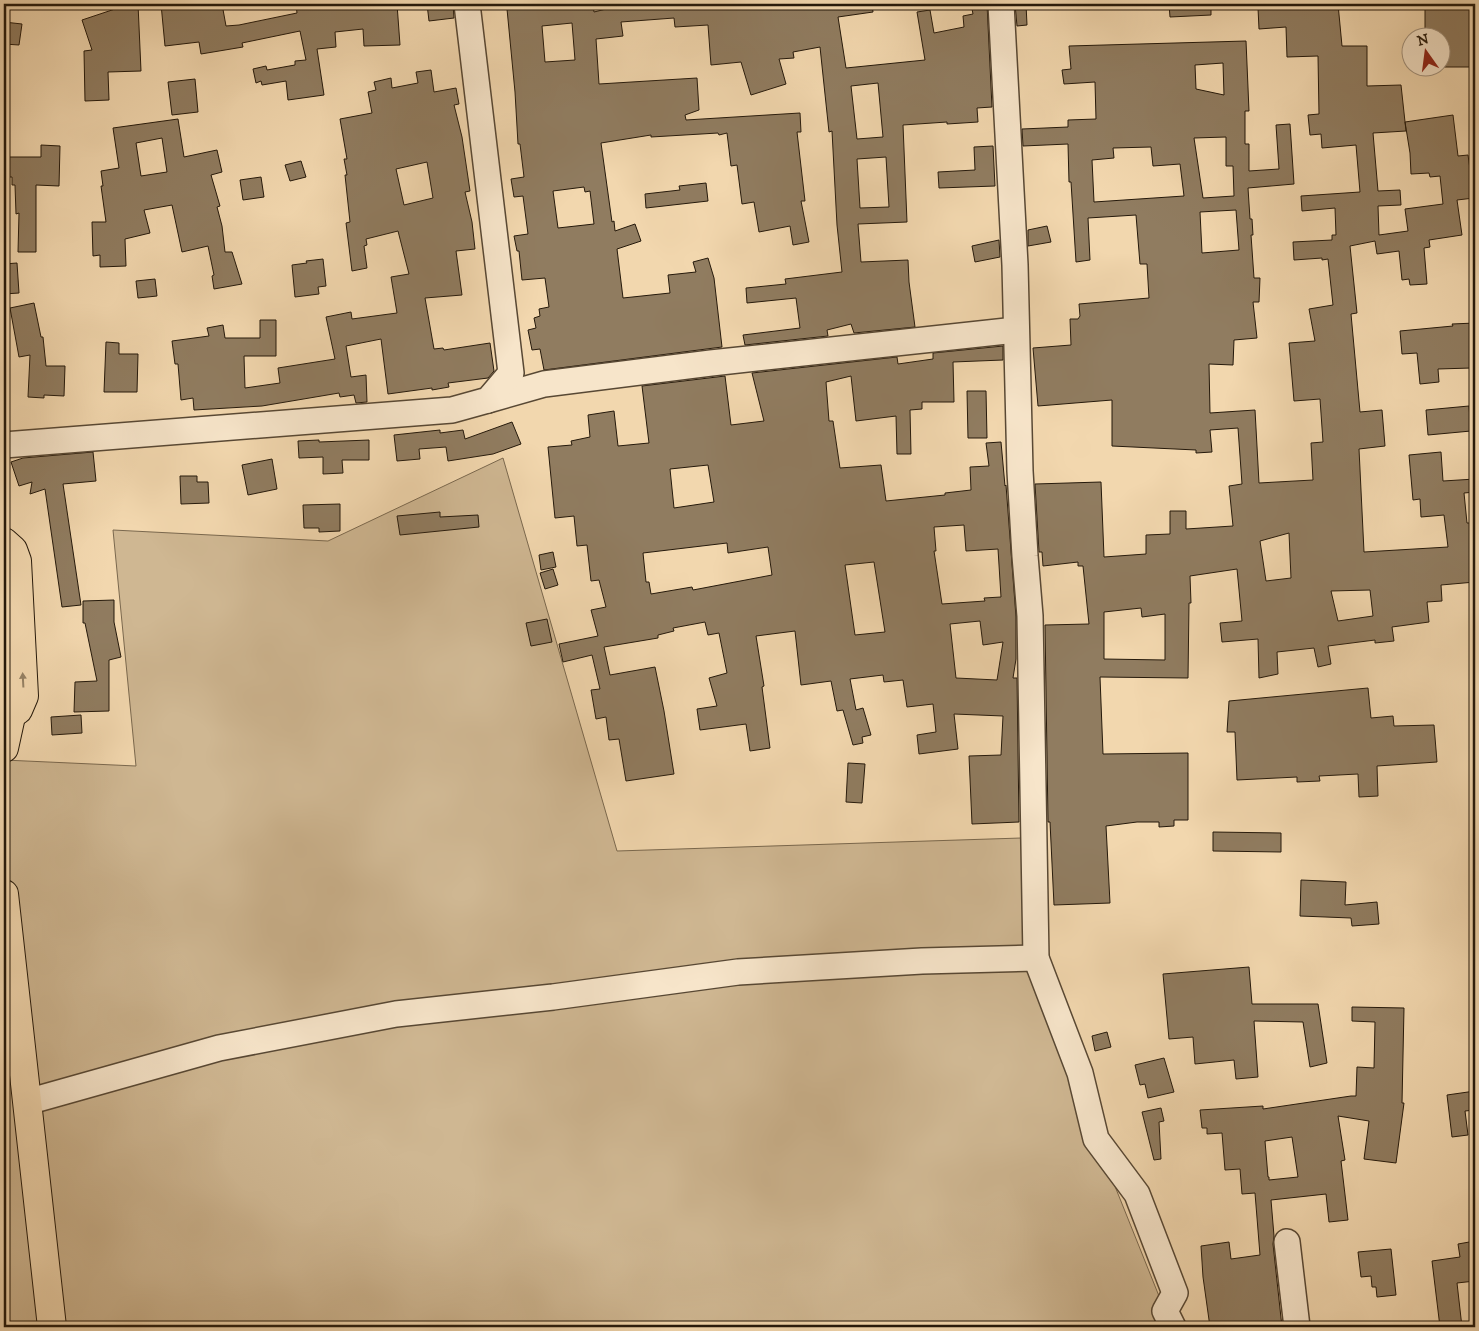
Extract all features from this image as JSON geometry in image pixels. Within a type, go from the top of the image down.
[{"type":"highway","points":[[4,542],[13,550],[17,561],[24,696],[18,710],[7,718],[4,748]]},
{"type":"highway","points":[[4,894],[52,1327]]},
{"type":"street","points":[[467,4],[511,373],[488,400]]},
{"type":"street","points":[[1001,4],[1011,180],[1022,509],[1030,616],[1036,958],[1080,1073],[1096,1139],[1136,1194],[1175,1292],[1165,1311],[1173,1327]]},
{"type":"street","points":[[4,445],[452,410],[544,384],[710,363],[1016,330]]},
{"type":"street","points":[[27,1102],[219,1048],[396,1014],[553,997],[738,972],[922,961],[1036,958]]},
{"type":"street","points":[[1287,1242],[1297,1327]]},
{"type":"shaded area","points":[[503,458],[617,851],[1021,838],[1036,958],[1096,1139],[1165,1311],[1167,1327],[4,1327],[4,760],[136,766],[113,530],[328,541]]},
{"type":"building","points":[[130,4],[138,4],[141,71],[108,72],[109,100],[85,101],[84,51],[92,50],[82,20]]},
{"type":"building","points":[[161,4],[222,4],[226,26],[297,13],[296,4],[397,4],[400,45],[364,46],[363,29],[335,32],[336,47],[317,49],[324,95],[288,100],[286,81],[262,85],[261,81],[256,83],[253,69],[266,66],[267,70],[295,65],[295,61],[306,60],[300,31],[242,43],[243,47],[201,54],[199,42],[165,46]]},
{"type":"building","points":[[427,4],[453,4],[454,18],[429,21]]},
{"type":"building","points":[[533,4],[593,4],[594,12],[610,8],[658,4],[872,4],[873,12],[838,17],[846,68],[925,60],[917,12],[930,10],[934,33],[964,27],[963,16],[973,14],[971,4],[987,4],[992,107],[977,108],[978,122],[903,125],[907,222],[858,224],[861,262],[908,260],[915,327],[854,333],[851,324],[827,330],[828,336],[745,345],[743,335],[800,328],[796,298],[747,303],[746,288],[786,284],[785,279],[842,272],[837,225],[832,131],[829,132],[820,47],[793,52],[794,58],[779,59],[786,84],[751,95],[741,62],[711,65],[708,25],[675,27],[674,18],[621,22],[623,36],[596,39],[599,84],[697,78],[699,110],[685,115],[686,120],[800,113],[801,132],[797,132],[805,201],[801,201],[809,242],[793,245],[790,226],[759,232],[754,202],[742,204],[737,165],[731,166],[727,133],[719,135],[718,133],[651,137],[651,135],[601,143],[612,222],[614,221],[615,231],[635,224],[641,241],[617,249],[623,298],[670,293],[668,275],[696,272],[693,262],[708,258],[714,278],[722,347],[544,370],[540,349],[532,350],[528,330],[536,328],[534,318],[540,316],[539,309],[549,307],[545,278],[522,280],[519,251],[517,251],[514,236],[528,234],[523,196],[514,197],[511,179],[524,177],[520,144],[518,144],[507,9],[533,7]],"holes":[[[572,23],[575,60],[545,62],[542,26]],[[878,83],[883,137],[857,139],[851,86]],[[886,157],[889,207],[860,208],[857,159]],[[584,187],[585,192],[590,191],[594,224],[558,228],[553,191]]]},
{"type":"building","points":[[1015,4],[1026,4],[1027,25],[1017,26]]},
{"type":"building","points":[[1169,4],[1211,4],[1211,15],[1170,17]]},
{"type":"building","points":[[1338,4],[1342,46],[1367,46],[1367,86],[1401,85],[1405,122],[1453,115],[1458,156],[1468,155],[1474,198],[1457,200],[1462,235],[1429,240],[1430,247],[1424,248],[1427,284],[1410,285],[1409,279],[1402,280],[1399,251],[1377,254],[1375,241],[1350,246],[1357,313],[1351,314],[1360,412],[1382,410],[1385,446],[1359,449],[1364,552],[1448,547],[1444,515],[1421,517],[1420,499],[1413,500],[1409,455],[1441,452],[1443,481],[1475,479],[1475,492],[1464,493],[1467,523],[1475,523],[1475,582],[1441,585],[1442,601],[1427,602],[1429,622],[1392,627],[1394,641],[1375,643],[1375,640],[1328,646],[1331,664],[1318,667],[1314,648],[1277,652],[1278,674],[1259,678],[1258,639],[1222,642],[1220,623],[1242,621],[1237,569],[1190,576],[1191,603],[1189,603],[1188,678],[1100,677],[1103,754],[1188,753],[1188,820],[1174,820],[1174,826],[1159,827],[1159,822],[1137,822],[1106,826],[1110,903],[1054,905],[1050,822],[1048,822],[1045,625],[1089,624],[1083,566],[1078,566],[1078,562],[1043,566],[1042,552],[1039,552],[1035,484],[1101,482],[1104,557],[1146,554],[1146,535],[1170,534],[1170,511],[1186,511],[1186,529],[1233,526],[1229,486],[1242,484],[1238,428],[1210,430],[1212,452],[1196,453],[1196,450],[1112,446],[1112,400],[1038,406],[1033,348],[1071,345],[1070,319],[1078,319],[1080,316],[1079,304],[1149,298],[1147,264],[1140,264],[1136,215],[1088,218],[1090,260],[1076,262],[1071,182],[1069,182],[1068,144],[1023,146],[1022,129],[1068,127],[1068,120],[1096,119],[1095,82],[1064,84],[1062,70],[1071,69],[1069,46],[1246,41],[1249,111],[1245,111],[1245,144],[1249,144],[1249,171],[1279,169],[1276,125],[1290,124],[1294,184],[1248,188],[1250,219],[1252,219],[1253,235],[1251,235],[1254,278],[1260,278],[1259,302],[1253,302],[1257,338],[1234,340],[1233,365],[1209,364],[1210,413],[1255,410],[1259,483],[1313,480],[1311,443],[1323,442],[1320,399],[1294,401],[1289,343],[1315,341],[1309,309],[1333,305],[1328,259],[1294,260],[1293,242],[1332,240],[1332,235],[1336,235],[1335,208],[1302,211],[1301,196],[1360,192],[1356,145],[1322,148],[1321,134],[1310,135],[1308,115],[1319,114],[1318,56],[1287,57],[1286,27],[1259,29],[1258,8]],"holes":[[[1223,63],[1224,95],[1196,89],[1195,65]],[[1405,122],[1411,174],[1429,173],[1430,177],[1440,176],[1443,204],[1405,209],[1408,231],[1379,235],[1378,206],[1401,205],[1400,190],[1378,191],[1373,133],[1406,131]],[[1226,137],[1226,166],[1233,166],[1234,196],[1203,198],[1194,138]],[[1151,147],[1153,166],[1180,164],[1184,196],[1094,202],[1092,160],[1114,158],[1113,148]],[[1236,210],[1239,250],[1202,253],[1200,212]],[[1289,533],[1291,578],[1266,581],[1260,541]],[[1370,590],[1373,616],[1338,621],[1331,591]],[[1141,608],[1142,617],[1165,614],[1165,660],[1104,659],[1104,612]]]},
{"type":"building","points":[[1425,4],[1475,4],[1475,23],[1472,23],[1472,67],[1452,67],[1452,28],[1425,28]]},
{"type":"building","points":[[4,22],[22,24],[19,45],[4,44]]},
{"type":"building","points":[[431,70],[434,92],[456,88],[459,104],[454,105],[462,137],[470,191],[465,192],[472,222],[475,249],[456,251],[462,295],[425,298],[434,349],[443,348],[444,350],[490,343],[494,371],[488,378],[448,383],[449,387],[388,394],[381,339],[346,346],[351,377],[366,375],[367,402],[356,403],[354,395],[340,397],[339,393],[262,406],[194,410],[193,398],[181,400],[178,364],[175,364],[172,341],[209,336],[207,328],[223,325],[225,338],[260,338],[260,320],[276,320],[276,356],[244,356],[245,388],[280,383],[278,368],[335,359],[326,317],[351,312],[352,319],[397,313],[391,277],[409,274],[398,231],[366,239],[367,245],[364,246],[367,268],[352,271],[346,223],[350,222],[344,159],[347,159],[340,119],[372,113],[368,92],[376,90],[374,82],[391,78],[392,88],[418,83],[416,72]],"holes":[[[427,162],[433,198],[404,205],[396,169]]]},
{"type":"building","points":[[195,79],[198,112],[172,115],[168,82]]},
{"type":"building","points":[[178,119],[184,157],[217,150],[222,172],[211,175],[220,206],[217,207],[222,226],[225,252],[232,252],[242,284],[214,289],[212,276],[214,275],[208,246],[182,252],[172,205],[144,210],[150,233],[125,239],[126,266],[100,267],[100,255],[93,256],[92,222],[106,222],[101,171],[119,168],[113,128]],"holes":[[[162,138],[167,172],[141,176],[136,143]]]},
{"type":"building","points":[[41,145],[60,146],[59,186],[36,185],[36,252],[18,252],[19,213],[16,214],[15,185],[12,185],[12,177],[4,177],[4,157],[41,157]]},
{"type":"building","points":[[993,146],[995,186],[939,188],[938,172],[975,170],[974,147]]},
{"type":"building","points":[[301,161],[306,177],[290,181],[285,165]]},
{"type":"building","points":[[261,177],[264,197],[243,200],[240,180]]},
{"type":"building","points":[[706,183],[708,201],[646,208],[645,194],[680,190],[679,186]]},
{"type":"building","points":[[1047,226],[1051,242],[1028,246],[1028,230]]},
{"type":"building","points":[[999,240],[1000,257],[975,262],[972,246]]},
{"type":"building","points":[[323,259],[326,286],[318,287],[319,294],[295,297],[292,265]]},
{"type":"building","points":[[17,263],[19,293],[4,294],[4,264]]},
{"type":"building","points":[[155,279],[157,296],[138,298],[136,281]]},
{"type":"building","points":[[34,303],[41,337],[43,337],[46,366],[65,366],[64,396],[44,395],[44,398],[28,397],[30,355],[19,357],[10,308]]},
{"type":"building","points":[[1475,323],[1475,344],[1470,345],[1471,368],[1438,369],[1439,382],[1420,384],[1417,353],[1402,354],[1400,331]]},
{"type":"building","points":[[106,342],[119,343],[119,354],[138,354],[137,392],[104,392]]},
{"type":"building","points":[[1003,346],[1003,360],[953,362],[954,402],[922,402],[922,409],[910,410],[911,454],[897,454],[896,416],[856,421],[851,376],[826,382],[829,421],[833,421],[840,468],[881,465],[886,501],[945,495],[945,493],[971,490],[970,467],[989,466],[986,443],[1001,442],[1016,617],[1016,659],[1013,678],[1017,678],[1019,822],[972,824],[969,756],[1001,755],[1003,716],[954,714],[958,749],[919,754],[917,735],[936,732],[933,704],[907,707],[903,680],[884,682],[883,675],[850,679],[856,710],[863,708],[871,735],[862,737],[863,743],[853,745],[843,710],[837,711],[831,681],[801,685],[795,631],[756,636],[764,686],[762,687],[770,748],[750,751],[746,724],[700,730],[697,709],[717,706],[709,678],[727,673],[719,633],[708,635],[705,622],[673,628],[674,631],[658,635],[658,638],[604,647],[610,675],[655,667],[664,711],[674,774],[626,781],[619,739],[609,740],[606,717],[596,719],[591,690],[600,689],[592,655],[563,662],[559,644],[598,636],[591,610],[606,607],[599,580],[591,581],[587,545],[577,546],[574,516],[555,518],[548,447],[572,445],[571,441],[590,437],[588,415],[614,411],[618,446],[649,443],[642,386],[725,376],[731,425],[764,421],[752,373],[897,357],[898,364],[933,359],[933,353]],"holes":[[[708,465],[714,502],[674,508],[670,469]],[[964,525],[966,551],[998,549],[1001,597],[984,598],[985,601],[942,604],[934,551],[936,551],[934,527]],[[727,543],[728,553],[768,547],[772,575],[693,590],[692,587],[651,594],[649,582],[646,582],[643,553]],[[874,562],[885,632],[855,635],[845,565]],[[980,621],[983,645],[1003,642],[997,680],[956,678],[950,624]]]},
{"type":"building","points":[[967,391],[986,391],[987,438],[968,438]]},
{"type":"building","points":[[1469,406],[1471,431],[1428,435],[1426,410]]},
{"type":"building","points":[[512,422],[521,444],[493,454],[448,461],[446,447],[419,449],[420,459],[397,461],[394,435],[440,430],[440,433],[463,430],[465,439]]},
{"type":"building","points":[[319,440],[319,442],[369,440],[369,460],[342,460],[343,473],[323,474],[323,457],[299,458],[298,441]]},
{"type":"building","points":[[93,452],[96,481],[63,484],[81,605],[62,607],[45,489],[30,494],[32,482],[19,486],[11,462],[23,458]]},
{"type":"building","points":[[272,459],[277,489],[248,495],[242,465]]},
{"type":"building","points":[[180,476],[197,476],[197,482],[208,482],[209,503],[181,504]]},
{"type":"building","points":[[340,504],[340,531],[319,532],[319,528],[304,528],[303,505]]},
{"type":"building","points":[[440,512],[440,517],[478,515],[479,527],[400,535],[397,516]]},
{"type":"building","points":[[553,552],[556,567],[541,570],[539,555]]},
{"type":"building","points":[[553,569],[558,585],[545,589],[540,573]]},
{"type":"building","points":[[114,600],[114,622],[121,657],[109,660],[109,711],[74,712],[75,682],[97,681],[85,623],[83,623],[83,601]]},
{"type":"building","points":[[547,619],[552,642],[531,646],[526,623]]},
{"type":"building","points":[[1368,688],[1371,718],[1393,716],[1394,726],[1434,725],[1437,762],[1377,766],[1378,796],[1359,797],[1358,774],[1319,776],[1320,781],[1297,782],[1297,777],[1237,780],[1235,732],[1227,732],[1229,701]]},
{"type":"building","points":[[81,715],[82,733],[52,735],[51,717]]},
{"type":"building","points":[[848,763],[865,764],[862,803],[846,802]]},
{"type":"building","points":[[1213,832],[1281,833],[1281,852],[1213,851]]},
{"type":"building","points":[[1301,880],[1346,882],[1345,905],[1377,902],[1379,924],[1352,926],[1351,918],[1300,916]]},
{"type":"building","points":[[1249,967],[1252,1004],[1318,1004],[1327,1063],[1310,1067],[1303,1022],[1254,1021],[1258,1077],[1236,1079],[1234,1060],[1195,1064],[1193,1037],[1169,1039],[1163,974]]},
{"type":"building","points":[[1352,1007],[1404,1008],[1402,1103],[1404,1103],[1396,1163],[1364,1159],[1369,1121],[1338,1116],[1345,1160],[1341,1161],[1348,1220],[1329,1222],[1326,1194],[1271,1200],[1273,1244],[1282,1327],[1210,1327],[1201,1246],[1229,1242],[1231,1259],[1260,1255],[1255,1193],[1242,1194],[1240,1169],[1225,1170],[1222,1133],[1207,1134],[1207,1128],[1202,1128],[1200,1110],[1263,1106],[1263,1109],[1356,1096],[1357,1067],[1374,1068],[1375,1022],[1352,1021]],"holes":[[[1292,1137],[1298,1177],[1269,1180],[1265,1141]]]},
{"type":"building","points":[[1107,1032],[1111,1047],[1095,1051],[1092,1036]]},
{"type":"building","points":[[1164,1058],[1174,1092],[1148,1098],[1145,1084],[1140,1085],[1135,1065]]},
{"type":"building","points":[[1475,1091],[1475,1110],[1465,1111],[1468,1135],[1452,1137],[1447,1095]]},
{"type":"building","points":[[1161,1108],[1164,1121],[1159,1122],[1161,1159],[1154,1160],[1142,1112]]},
{"type":"building","points":[[1475,1241],[1475,1281],[1457,1283],[1462,1327],[1440,1327],[1432,1261],[1460,1257],[1458,1244]]},
{"type":"building","points":[[1391,1249],[1396,1295],[1377,1297],[1376,1287],[1372,1287],[1371,1276],[1361,1277],[1358,1252]]}]
